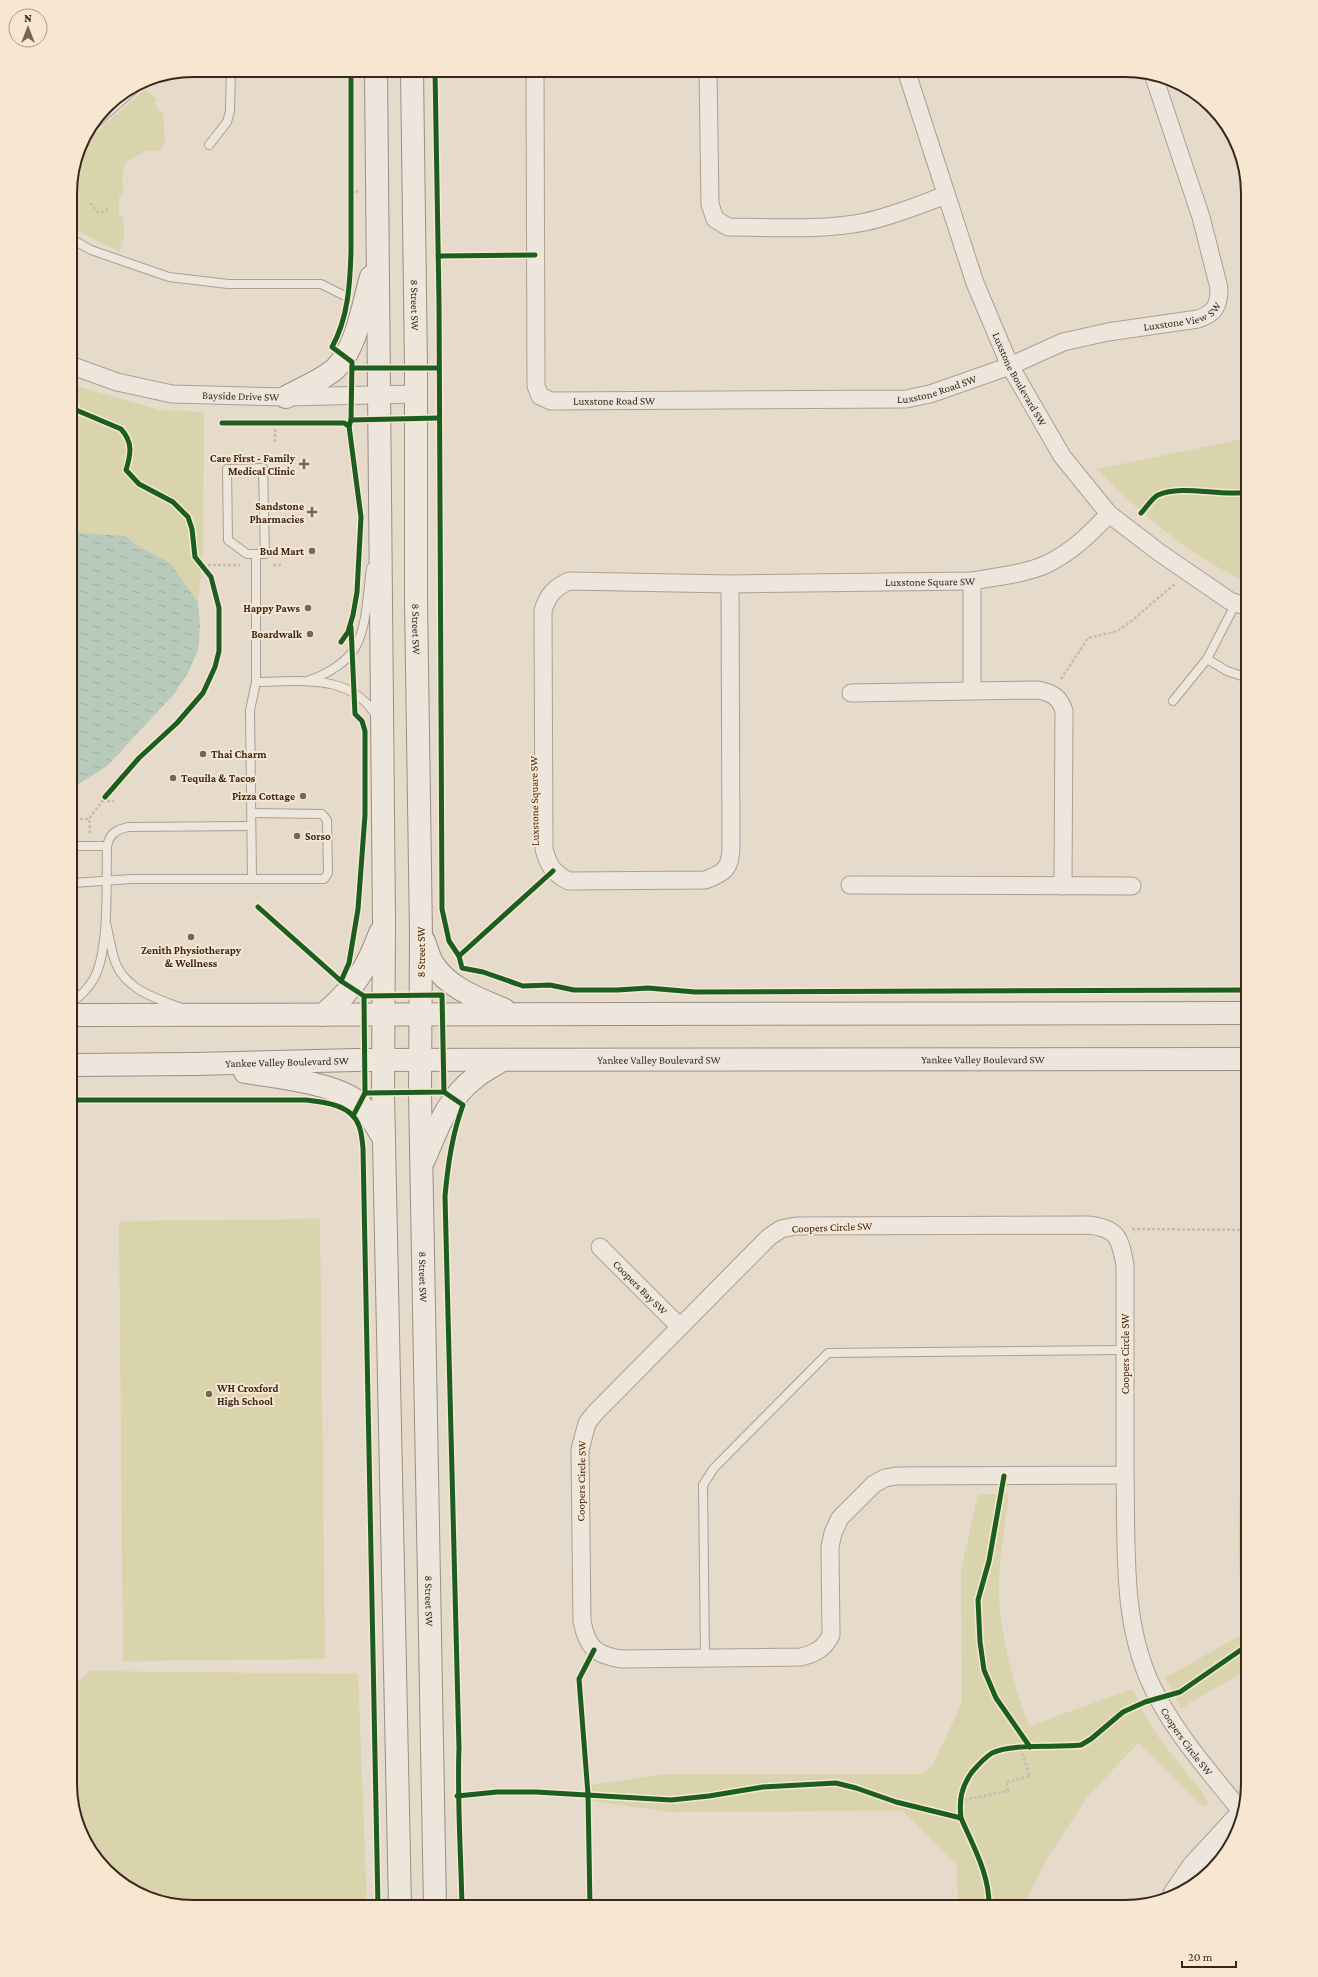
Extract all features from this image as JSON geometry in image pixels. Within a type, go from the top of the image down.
[{"type":"main road","points":[[376,77],[384,921],[384,1137],[400,1900]]},
{"type":"main road","name":"8 Street SW","points":[[412,77],[416,394],[416,600],[421,936],[421,1168],[435,1900]]},
{"type":"main road","points":[[286,397],[335,369],[345,357],[353,338],[378,253]]},
{"type":"main road","points":[[323,1015],[344,997],[358,980],[370,958],[384,921]]},
{"type":"main road","points":[[421,936],[433,964],[449,982],[471,995],[512,1013]]},
{"type":"main road","points":[[77,1015],[512,1013],[1241,1013]]},
{"type":"main road","name":"Yankee Valley Boulevard SW","points":[[77,1064],[195,1064],[383,1060],[1241,1059]]},
{"type":"main road","points":[[421,1168],[439,1124],[453,1099],[475,1077],[502,1060]]},
{"type":"main road","points":[[195,1064],[322,1086],[360,1104],[384,1137]]},
{"type":"street","name":"Luxstone Road SW","points":[[535,77],[536,386],[540,396],[552,401],[906,399],[930,394],[1010,366]]},
{"type":"street","points":[[708,77],[710,204],[715,219],[728,227],[839,226],[865,222],[896,214],[946,195]]},
{"type":"street","name":"Luxstone Boulevard SW","points":[[908,77],[975,283],[1010,366],[1062,456],[1110,514],[1188,572],[1230,601],[1241,605]]},
{"type":"street","name":"Luxstone View SW","points":[[1010,366],[1063,342],[1108,332],[1198,319],[1209,315],[1215,309],[1219,299],[1219,288],[1202,224],[1155,81]]},
{"type":"street","name":"Bayside Drive SW","points":[[77,368],[117,382],[172,394],[286,397],[416,394]]},
{"type":"street","name":"Luxstone Square SW","points":[[730,584],[732,846],[731,858],[727,868],[718,875],[705,880],[569,881],[560,877],[547,862],[544,849],[543,611],[551,593],[559,586],[569,582],[730,584],[972,581],[1008,575],[1047,564],[1086,539],[1110,514]]},
{"type":"street","points":[[972,581],[972,690]]},
{"type":"street","points":[[851,693],[1038,690],[1052,694],[1060,700],[1064,711],[1063,886]]},
{"type":"street","points":[[850,885],[1132,886]]},
{"type":"street","name":"Coopers Circle SW","points":[[1125,1475],[896,1476],[885,1478],[874,1484],[840,1518],[833,1533],[830,1547],[831,1635],[826,1646],[815,1653],[801,1657],[621,1659],[606,1656],[594,1650],[585,1637],[582,1621],[580,1450],[582,1434],[587,1423],[595,1413],[769,1237],[781,1229],[796,1226],[1103,1226],[1110,1229],[1117,1238],[1122,1249],[1125,1265],[1125,1475],[1129,1603],[1134,1633],[1145,1671],[1158,1698],[1188,1743],[1238,1808]]},
{"type":"street","name":"Coopers Bay SW","points":[[600,1247],[680,1327]]},
{"type":"street","points":[[1180,1886],[1193,1866],[1235,1820]]},
{"type":"lane","points":[[209,145],[227,122],[230,111],[231,77]]},
{"type":"lane","points":[[77,242],[91,250],[169,277],[228,284],[321,284],[343,294]]},
{"type":"lane","points":[[227,468],[263,468],[265,554],[256,554],[247,554],[228,540],[227,468]]},
{"type":"lane","points":[[305,681],[319,677],[329,671],[346,659],[356,646],[365,615],[380,501]]},
{"type":"lane","points":[[252,879],[250,710],[256,682],[256,554]]},
{"type":"lane","points":[[1173,701],[1207,659],[1241,607]]},
{"type":"lane","points":[[1207,659],[1227,671],[1241,676]]},
{"type":"lane","points":[[256,682],[330,682],[351,690],[365,702],[376,716],[382,731]]},
{"type":"lane","points":[[77,883],[131,879],[324,879],[328,873],[328,820],[322,814],[252,813]]},
{"type":"lane","points":[[77,999],[82,995],[94,978],[100,960],[106,923],[106,846],[109,837],[116,830],[128,827],[251,826]]},
{"type":"lane","points":[[77,846],[106,846]]},
{"type":"lane","points":[[106,923],[114,960],[124,976],[134,987],[156,999],[201,1015]]},
{"type":"lane","points":[[705,1658],[704,1485],[714,1468],[828,1353],[1126,1350]]},
{"type":"path","points":[[351,187],[351,202]]},
{"type":"path","points":[[90,204],[98,212],[103,212],[110,208]]},
{"type":"path","points":[[268,424],[283,424]]},
{"type":"path","points":[[275,424],[275,444]]},
{"type":"path","points":[[199,561],[207,571]]},
{"type":"path","points":[[1052,694],[1088,638],[1117,631],[1129,623],[1188,572]]},
{"type":"path","points":[[90,838],[89,819],[109,792]]},
{"type":"path","points":[[103,799],[114,801]]},
{"type":"path","points":[[77,819],[89,819]]},
{"type":"path","points":[[1110,1229],[1241,1230]]},
{"type":"path","points":[[960,1801],[1008,1791],[1006,1782],[1030,1776],[1022,1748],[1014,1749]]},
{"type":"shaded area","points":[[146,89],[157,100],[154,102],[159,111],[163,114],[165,141],[161,151],[148,150],[126,162],[122,173],[123,196],[119,196],[119,216],[123,216],[124,235],[120,252],[77,230],[78,178],[83,156],[93,135]]},
{"type":"shaded area","points":[[77,386],[160,410],[204,412],[203,556],[198,602],[170,564],[138,546],[125,536],[77,533]]},
{"type":"shaded area","points":[[1241,439],[1241,580],[1206,560],[1167,533],[1131,502],[1097,469]]},
{"type":"shaded area","points":[[320,1219],[325,1659],[123,1661],[119,1221]]},
{"type":"shaded area","points":[[978,1494],[1009,1494],[1000,1567],[1000,1610],[1004,1640],[1011,1669],[1029,1726],[1133,1689],[1143,1712],[1159,1738],[1205,1796],[1208,1804],[1204,1807],[1139,1742],[1088,1796],[1048,1857],[1026,1900],[958,1900],[957,1866],[903,1811],[669,1812],[593,1801],[591,1785],[665,1774],[922,1774],[932,1766],[962,1703],[961,1571]]},
{"type":"shaded area","points":[[1239,1499],[1241,1499],[1241,1587],[1238,1547]]},
{"type":"shaded area","points":[[1241,1635],[1241,1673],[1181,1708],[1165,1678]]},
{"type":"shaded area","points":[[90,1671],[358,1674],[367,1900],[186,1900],[163,1896],[149,1891],[123,1876],[111,1866],[101,1854],[86,1828],[81,1814],[77,1784],[77,1683]]},
{"type":"water","points":[[77,533],[125,536],[138,546],[170,563],[198,602],[200,626],[198,650],[188,673],[174,694],[107,766],[77,785]]},
{"type":"cycle path","points":[[341,642],[348,632],[357,592],[361,517],[349,426],[351,420],[352,362],[332,347],[342,325],[350,277],[351,77]]},
{"type":"cycle path","points":[[435,77],[439,301],[442,909],[449,941],[459,956],[462,968],[483,972],[523,986],[550,985],[574,990],[648,988],[695,992],[1241,990]]},
{"type":"cycle path","points":[[438,256],[535,255]]},
{"type":"cycle path","points":[[352,368],[439,368]]},
{"type":"cycle path","points":[[77,410],[121,429],[128,439],[130,448],[126,470],[139,484],[173,502],[188,517],[192,529],[195,557],[211,577],[219,608],[219,651],[215,667],[203,693],[177,723],[139,758],[105,797]]},
{"type":"cycle path","points":[[351,420],[439,418]]},
{"type":"cycle path","points":[[222,423],[344,423],[349,426]]},
{"type":"cycle path","points":[[1141,513],[1156,496],[1168,492],[1241,493]]},
{"type":"cycle path","points":[[341,981],[349,963],[358,909],[365,815],[365,731],[362,721],[355,714],[351,627]]},
{"type":"cycle path","points":[[459,956],[553,871]]},
{"type":"cycle path","points":[[258,907],[341,981],[364,996],[442,995],[444,1092],[365,1093]]},
{"type":"cycle path","points":[[353,1116],[365,1093],[364,996]]},
{"type":"cycle path","points":[[444,1092],[463,1105],[451,1150],[445,1196],[462,1900]]},
{"type":"cycle path","points":[[77,1100],[306,1100],[321,1102],[344,1109],[350,1113],[359,1126],[363,1148],[378,1900]]},
{"type":"cycle path","points":[[1004,1476],[989,1561],[978,1600],[980,1642],[984,1670],[996,1698],[1030,1747]]},
{"type":"cycle path","points":[[590,1900],[588,1794],[579,1679],[594,1650]]},
{"type":"cycle path","points":[[961,1818],[960,1805],[965,1783],[972,1772],[992,1753],[1011,1748],[1081,1745],[1091,1739],[1123,1712],[1145,1702],[1180,1692],[1241,1650]]},
{"type":"cycle path","points":[[457,1796],[497,1792],[536,1792],[671,1800],[709,1796],[763,1787],[836,1783],[856,1788],[896,1802],[961,1818],[984,1872],[989,1900]]},
{"type":"place","name":"Care First - Family Medical Clinic","points":[[304,464]]},
{"type":"place","name":"Sandstone Pharmacies","points":[[312,512]]},
{"type":"place","name":"Bud Mart","points":[[312,551]]},
{"type":"place","name":"Happy Paws","points":[[308,608]]},
{"type":"place","name":"Boardwalk","points":[[310,634]]},
{"type":"place","name":"Thai Charm","points":[[203,754]]},
{"type":"place","name":"Tequila & Tacos","points":[[173,778]]},
{"type":"place","name":"Pizza Cottage","points":[[303,796]]},
{"type":"place","name":"Sorso","points":[[297,836]]},
{"type":"place","name":"Zenith Physiotherapy & Wellness","points":[[191,937]]},
{"type":"place","name":"WH Croxford High School","points":[[209,1394]]}]
